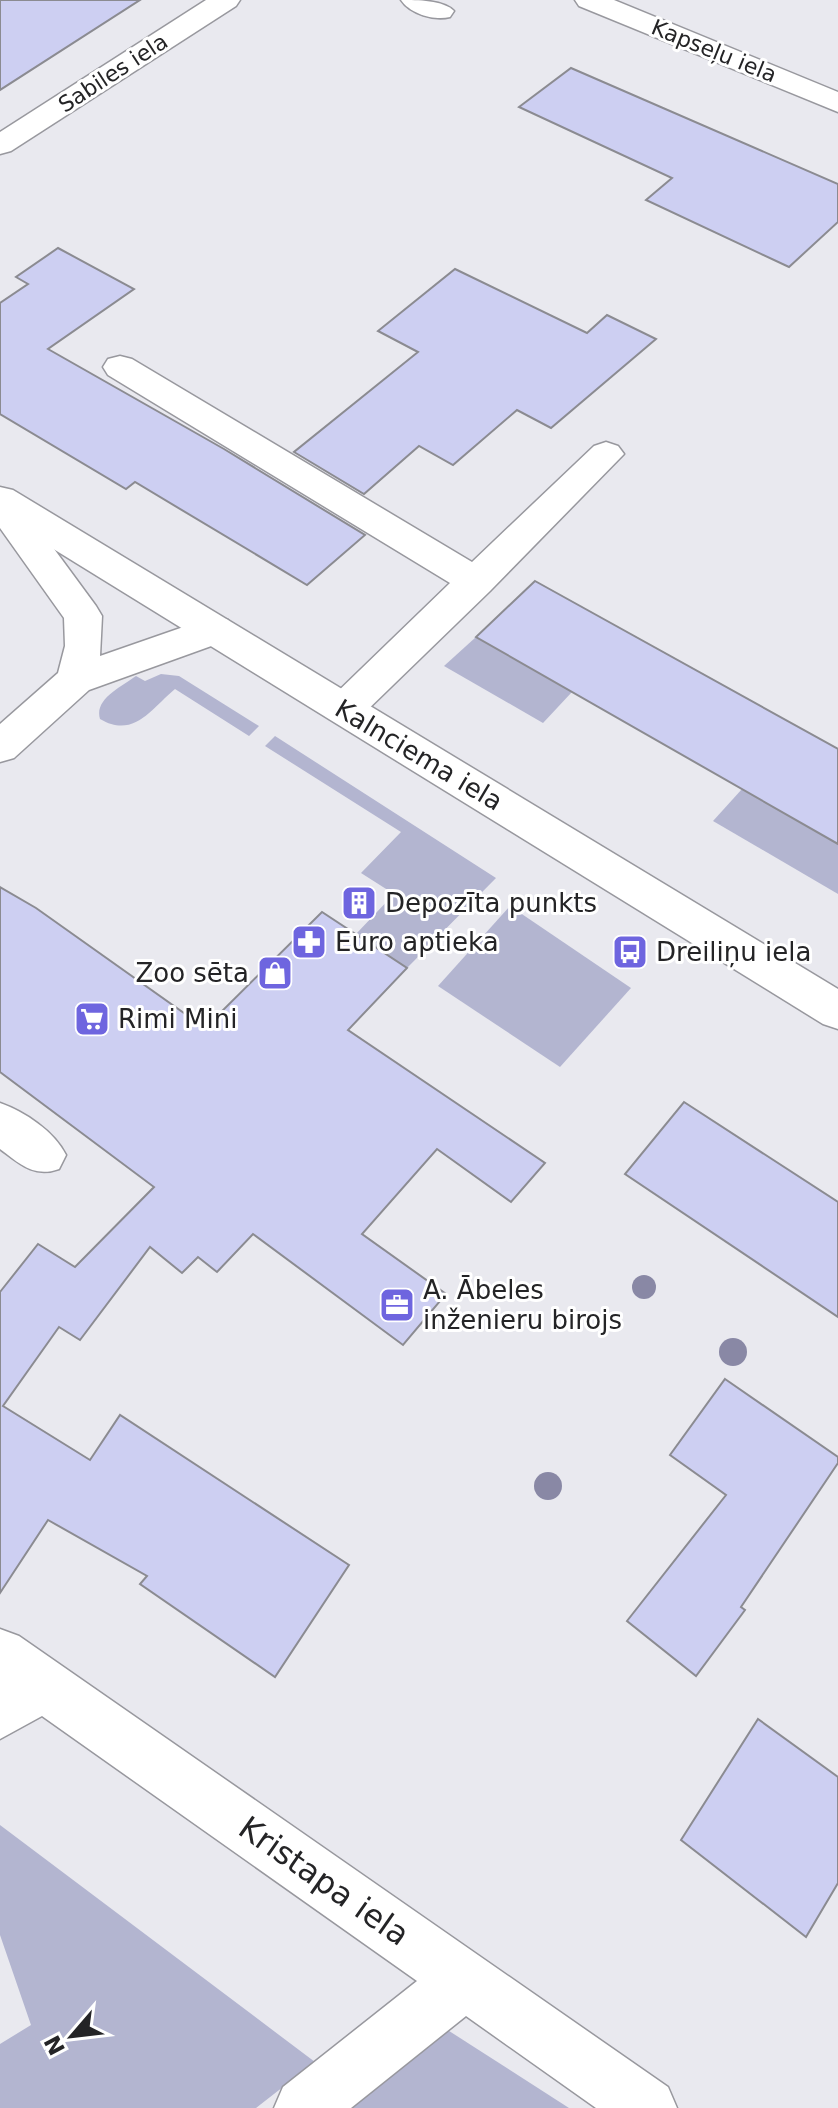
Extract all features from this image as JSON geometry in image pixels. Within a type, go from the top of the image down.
[{"type":"street","name":"Sabiles iela","points":[[0,145],[226,0]]},
{"type":"street","name":"Kapseļu iela","points":[[589,0],[838,103]]},
{"type":"street","points":[[120,367],[477,582]]},
{"type":"street","points":[[344,709],[606,454]]},
{"type":"street","points":[[0,500],[83,616],[84,646],[75,680]]},
{"type":"street","name":"Kalnciema iela","points":[[0,500],[834,1001]]},
{"type":"street","points":[[0,747],[75,680],[215,630]]},
{"type":"street","points":[[0,1123],[43,1155]]},
{"type":"street","name":"Kristapa iela","points":[[14,1684],[465,1980],[647,2108]]},
{"type":"street","points":[[304,2108],[465,1980]]},
{"type":"shaded area","points":[[476,637],[572,692],[543,723],[444,666]]},
{"type":"shaded area","points":[[161,674],[179,676],[259,726],[249,736],[175,689],[150,713],[132,724],[123,726],[100,719],[101,705],[116,689],[136,676],[145,681]]},
{"type":"shaded area","points":[[275,736],[496,878],[407,968],[356,934],[394,894],[361,873],[401,832],[265,746]]},
{"type":"shaded area","points":[[742,789],[838,794],[838,894],[713,821]]},
{"type":"shaded area","points":[[510,906],[631,988],[560,1067],[438,986]]},
{"type":"shaded area","points":[[0,1825],[315,2062],[256,2108],[0,2108],[0,2044],[31,2025],[0,1935]]},
{"type":"shaded area","points":[[446,2029],[569,2108],[350,2108]]},
{"type":"building","points":[[0,0],[140,0],[0,90]]},
{"type":"building","points":[[571,68],[838,184],[838,222],[789,267],[646,200],[672,178],[519,107]]},
{"type":"building","points":[[58,248],[134,289],[48,349],[224,449],[365,535],[307,585],[135,482],[126,489],[0,414],[0,303],[28,284],[16,277]]},
{"type":"building","points":[[455,269],[587,333],[607,315],[656,339],[551,428],[517,410],[453,465],[419,446],[364,494],[294,452],[418,352],[378,331]]},
{"type":"building","points":[[535,581],[838,749],[838,844],[476,637]]},
{"type":"building","points":[[0,887],[36,908],[205,1028],[322,912],[407,968],[348,1030],[545,1163],[511,1202],[437,1149],[362,1234],[446,1294],[403,1345],[253,1234],[217,1272],[198,1257],[182,1273],[150,1247],[80,1340],[59,1327],[3,1406],[90,1460],[120,1415],[349,1565],[275,1677],[140,1584],[147,1576],[48,1520],[0,1593],[0,1292],[38,1244],[75,1267],[154,1187],[0,1072]]},
{"type":"building","points":[[684,1102],[838,1202],[838,1317],[625,1174]]},
{"type":"building","points":[[725,1379],[838,1457],[838,1463],[741,1607],[745,1610],[696,1676],[627,1621],[726,1495],[670,1455]]},
{"type":"building","points":[[758,1719],[838,1777],[838,1883],[806,1937],[681,1840]]},
{"type":"place","name":"Depozīta punkts","points":[[359,903]]},
{"type":"place","name":"Euro aptieka","points":[[309,942]]},
{"type":"place","name":"Dreiliņu iela","points":[[630,952]]},
{"type":"place","name":"Zoo sēta","points":[[275,973]]},
{"type":"place","name":"Rimi Mini","points":[[92,1019]]},
{"type":"place","name":"A. Ābeles inženieru birojs","points":[[397,1305]]}]
